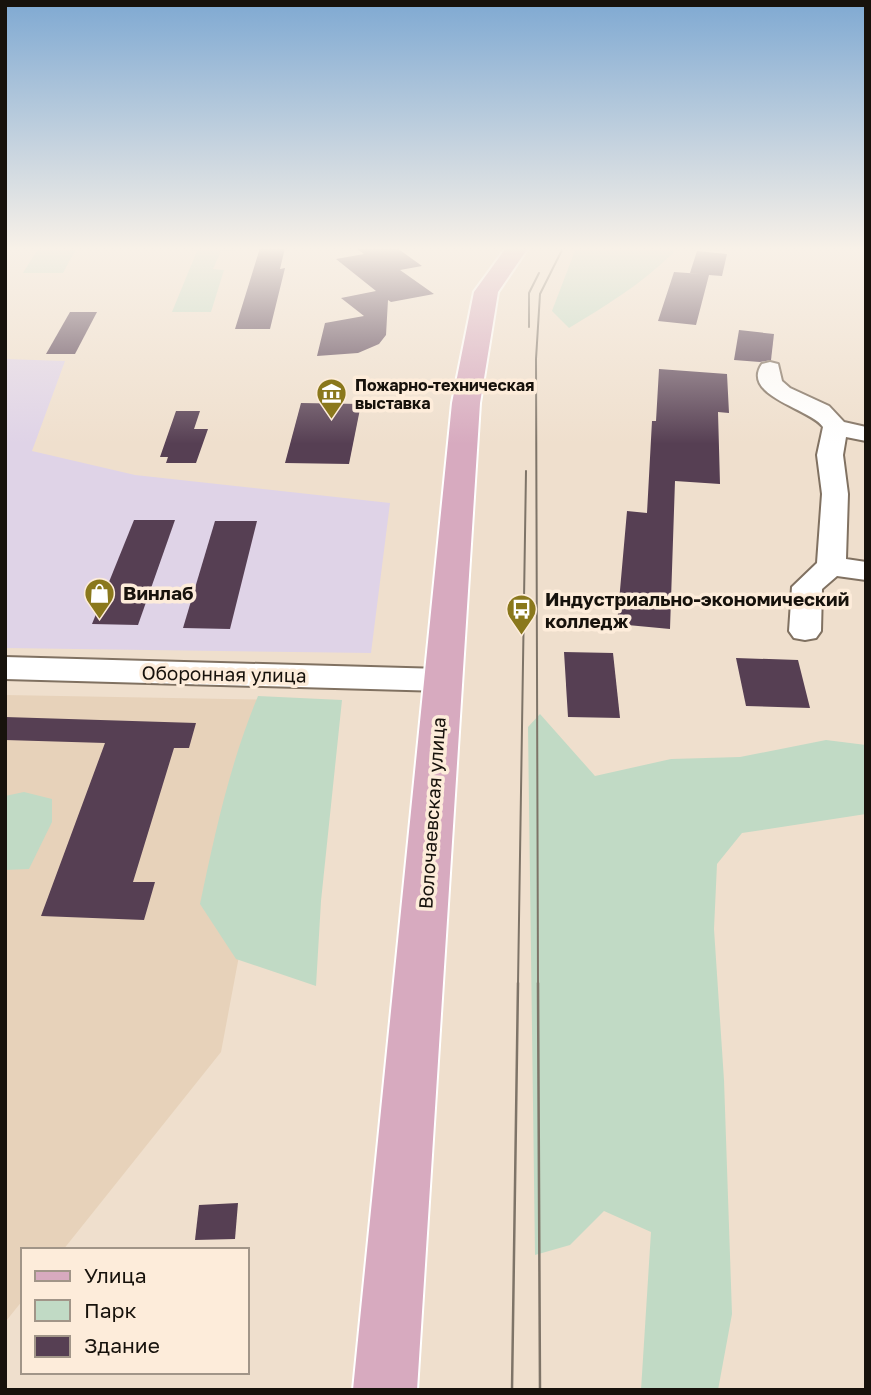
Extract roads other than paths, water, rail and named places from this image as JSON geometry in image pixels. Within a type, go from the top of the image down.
[{"type":"main road","name":"Волочаевская улица","points":[[385,1390],[442,680],[468,392],[482,313]]},
{"type":"street","points":[[770,369],[771,383],[786,396],[816,407],[830,417],[835,427],[830,456],[835,494],[831,566],[807,587],[805,631]]},
{"type":"street","points":[[835,427],[866,434]]},
{"type":"street","points":[[831,566],[866,571]]},
{"type":"street","name":"Оборонная улица","points":[[5,668],[442,680]]},
{"type":"tram line","points":[[529,313],[529,327]]},
{"type":"tram line","points":[[538,984],[536,359],[539,313]]},
{"type":"tram line","points":[[518,984],[526,471]]},
{"type":"tram line","points":[[512,1390],[518,983]]},
{"type":"tram line","points":[[538,983],[540,1390]]},
{"type":"place","name":"Пожарно-техническая выставка","points":[[332,421]]},
{"type":"place","name":"Винлаб","points":[[100,620]]},
{"type":"place","name":"Индустриально-экономический колледж","points":[[522,637]]}]
